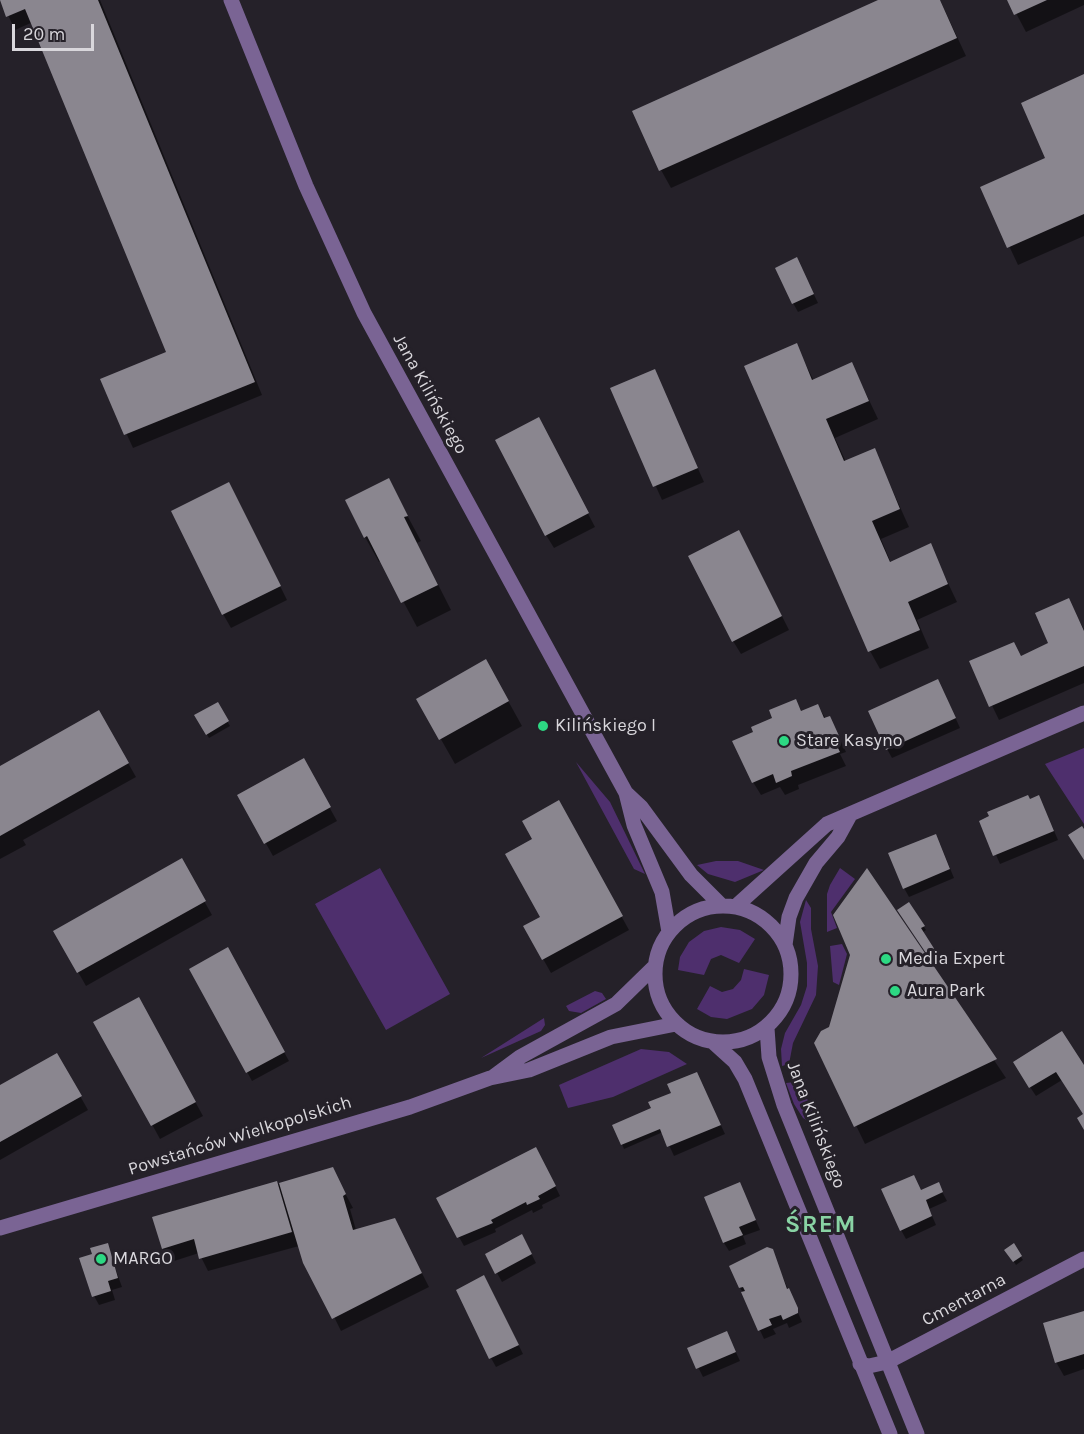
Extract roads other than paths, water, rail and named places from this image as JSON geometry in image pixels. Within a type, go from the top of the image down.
[{"type":"street","name":"Jana Kilińskiego","points":[[231,0],[306,186],[364,313],[626,793],[634,825],[662,891],[669,932]]},
{"type":"street","points":[[729,906],[765,919],[785,945],[792,967],[790,990],[782,1011],[767,1028],[741,1041],[714,1043],[699,1039],[676,1024],[658,998],[655,966],[660,948],[669,932],[693,913],[729,906],[755,891],[819,830],[905,788],[1084,713]]},
{"type":"street","name":"Jana Kilińskiego","points":[[626,793],[640,807],[691,875],[729,906]]},
{"type":"street","points":[[785,945],[789,917],[796,898],[816,863],[838,837],[849,817]]},
{"type":"street","name":"Powstańców Wielkopolskich","points":[[490,1078],[520,1057],[616,1004],[655,966]]},
{"type":"street","name":"Powstańców Wielkopolskich","points":[[0,1228],[410,1107],[490,1078],[529,1070],[611,1036],[676,1024]]},
{"type":"street","name":"Jana Kilińskiego","points":[[767,1028],[769,1058],[784,1105],[917,1434]]},
{"type":"street","points":[[714,1043],[735,1062],[745,1079],[890,1434]]},
{"type":"street","name":"Cmentarna","points":[[860,1364],[887,1362],[1084,1259]]},
{"type":"place","name":"Kilińskiego I","points":[[543,726]]},
{"type":"place","name":"Stare Kasyno","points":[[784,741]]},
{"type":"place","name":"Media Expert","points":[[886,959]]},
{"type":"place","name":"Aura Park","points":[[895,991]]},
{"type":"place","name":"MARGO","points":[[101,1259]]},
{"type":"district","name":"ŚREM","points":[[821,1225]]}]
